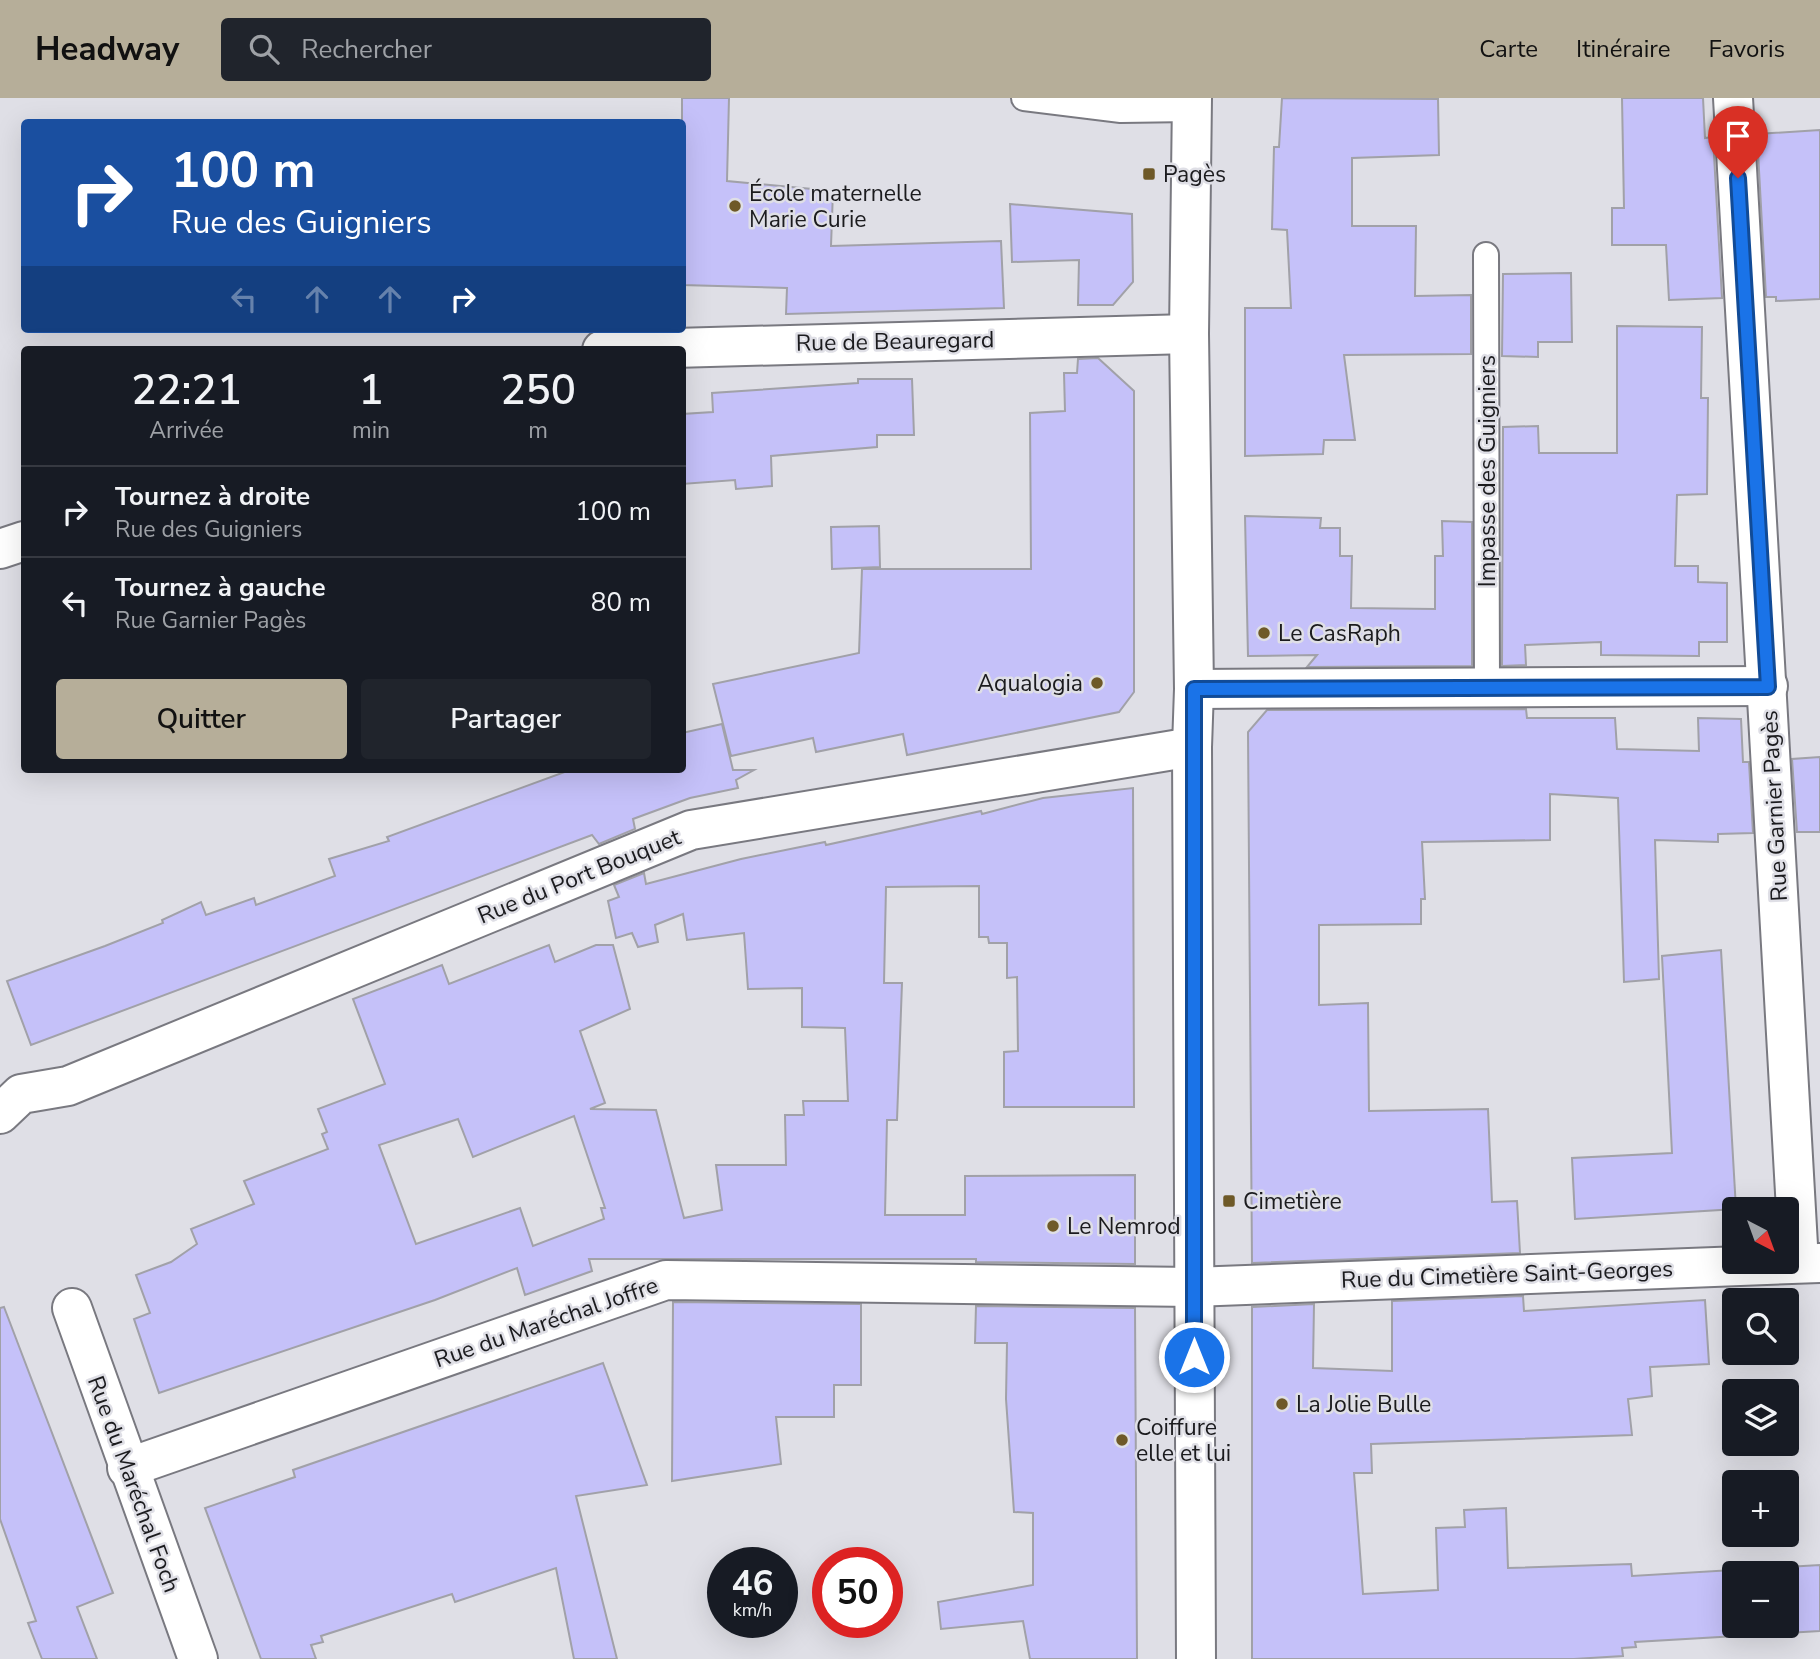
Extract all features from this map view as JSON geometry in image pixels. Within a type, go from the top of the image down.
[{"type":"street","name":"Rue Garnier Pagès","points":[[1733,98],[1768,687],[1810,1263]]},
{"type":"street","points":[[1192,104],[1189,334],[1194,689],[1192,747],[1196,1659]]},
{"type":"street","name":"Rue de Beauregard","points":[[686,348],[1189,334]]},
{"type":"street","points":[[0,550],[21,542]]},
{"type":"street","points":[[1194,689],[1768,687]]},
{"type":"street","name":"Rue du Port Bouquet","points":[[7,1096],[68,1086],[691,830],[1192,747]]},
{"type":"street","name":"Rue du Cimetière Saint-Georges","points":[[1194,1287],[1810,1263]]},
{"type":"street","name":"Rue du Maréchal Joffre","points":[[127,1468],[666,1280],[1194,1287]]},
{"type":"street","name":"Rue du Maréchal Foch","points":[[72,1308],[127,1468],[198,1659]]},
{"type":"lane","points":[[1024,98],[1121,110],[1192,104]]},
{"type":"lane","name":"Impasse des Guigniers","points":[[1486,255],[1487,687]]},
{"type":"building","points":[[682,98],[729,98],[727,181],[833,191],[831,246],[1001,241],[1004,308],[786,314],[787,288],[686,285],[686,119],[682,119]]},
{"type":"building","points":[[1282,98],[1438,99],[1439,155],[1352,158],[1352,226],[1416,226],[1415,296],[1471,295],[1471,354],[1344,355],[1355,440],[1324,440],[1323,454],[1245,456],[1245,308],[1291,308],[1287,230],[1272,229],[1274,147],[1279,147]]},
{"type":"building","points":[[1622,98],[1703,98],[1705,138],[1713,137],[1722,298],[1669,300],[1666,245],[1612,245],[1612,208],[1624,208]]},
{"type":"building","points":[[1820,130],[1820,299],[1776,301],[1776,297],[1766,297],[1757,134]]},
{"type":"building","points":[[1010,204],[1132,214],[1133,282],[1113,305],[1078,305],[1079,260],[1012,262]]},
{"type":"building","points":[[1571,273],[1572,342],[1538,342],[1538,357],[1502,356],[1503,274]]},
{"type":"building","points":[[1617,326],[1702,327],[1701,398],[1708,398],[1707,494],[1677,495],[1675,566],[1698,566],[1698,582],[1727,583],[1727,642],[1699,642],[1699,656],[1601,655],[1601,642],[1525,645],[1526,665],[1502,666],[1503,427],[1538,426],[1539,453],[1617,453]]},
{"type":"building","points":[[1098,358],[1134,391],[1134,692],[1119,712],[907,755],[903,734],[816,752],[813,738],[731,756],[713,684],[859,653],[862,569],[1031,569],[1030,413],[1065,411],[1064,373],[1077,373],[1078,359]]},
{"type":"building","points":[[858,379],[912,379],[914,435],[877,435],[877,447],[771,456],[772,486],[736,489],[735,480],[686,484],[686,414],[713,412],[712,393],[858,383]]},
{"type":"building","points":[[1245,516],[1321,518],[1320,528],[1340,528],[1340,556],[1352,556],[1351,608],[1435,609],[1435,556],[1443,556],[1442,521],[1472,522],[1472,666],[1307,667],[1317,655],[1248,656]]},
{"type":"building","points":[[879,526],[880,567],[832,569],[831,527]]},
{"type":"building","points":[[1526,709],[1527,718],[1615,718],[1617,749],[1699,751],[1698,718],[1741,719],[1743,762],[1749,762],[1753,833],[1718,834],[1718,842],[1655,840],[1659,979],[1624,982],[1618,798],[1550,794],[1550,840],[1422,842],[1425,899],[1421,899],[1421,924],[1319,925],[1319,1005],[1368,1003],[1369,1111],[1488,1109],[1492,1202],[1517,1201],[1520,1253],[1252,1263],[1248,732],[1267,710]]},
{"type":"building","points":[[722,724],[733,770],[754,770],[736,780],[738,788],[690,798],[633,819],[635,829],[599,844],[592,835],[31,1045],[7,981],[163,923],[162,920],[201,902],[206,915],[254,898],[256,905],[335,876],[329,859],[389,841],[387,837],[562,773],[686,773],[686,732]]},
{"type":"building","points":[[1820,757],[1820,832],[1797,832],[1792,759]]},
{"type":"building","points":[[1133,788],[1134,1107],[1004,1107],[1004,1052],[1018,1051],[1017,977],[1007,978],[1007,943],[989,943],[988,937],[979,937],[979,886],[886,887],[884,983],[902,983],[897,1120],[887,1120],[885,1215],[965,1215],[965,1176],[1135,1175],[1135,1264],[976,1262],[976,1259],[589,1259],[592,1271],[525,1295],[517,1268],[435,1300],[159,1393],[134,1319],[150,1313],[136,1275],[171,1262],[197,1244],[191,1229],[254,1204],[244,1181],[328,1149],[322,1134],[327,1132],[318,1109],[385,1084],[353,999],[442,965],[449,984],[549,945],[555,962],[596,945],[613,945],[630,1009],[580,1031],[605,1103],[590,1109],[656,1110],[684,1218],[722,1210],[716,1165],[786,1165],[785,1115],[804,1115],[803,1101],[848,1101],[845,1028],[802,1027],[802,988],[748,989],[744,933],[687,940],[683,914],[655,925],[658,942],[638,947],[632,933],[616,938],[608,901],[619,897],[614,885],[644,873],[646,884],[741,859],[825,842],[826,845],[981,811],[982,814],[1043,798]],"holes":[[[574,1116],[605,1208],[601,1208],[604,1219],[533,1246],[520,1208],[416,1244],[379,1145],[458,1119],[473,1157]]]},
{"type":"building","points":[[1721,950],[1735,1197],[1722,1197],[1722,1210],[1575,1219],[1572,1158],[1672,1153],[1662,956]]},
{"type":"building","points":[[1523,1296],[1524,1311],[1705,1300],[1709,1364],[1650,1367],[1652,1396],[1628,1399],[1632,1435],[1371,1444],[1372,1473],[1354,1473],[1363,1594],[1438,1590],[1436,1528],[1465,1527],[1464,1510],[1506,1508],[1508,1568],[1631,1564],[1632,1576],[1722,1571],[1722,1637],[1635,1642],[1636,1647],[1622,1648],[1623,1656],[1574,1659],[1252,1659],[1252,1307],[1314,1304],[1313,1368],[1392,1371],[1392,1301]]},
{"type":"building","points":[[673,1302],[861,1304],[861,1385],[834,1385],[834,1417],[776,1417],[781,1464],[672,1481]]},
{"type":"building","points":[[976,1306],[1135,1308],[1137,1659],[1030,1659],[1023,1621],[941,1629],[938,1602],[1033,1585],[1033,1513],[1014,1512],[1006,1399],[1007,1343],[975,1343]]},
{"type":"building","points":[[4,1307],[113,1593],[77,1607],[97,1659],[42,1659],[28,1623],[36,1621],[0,1519],[0,1308]]},
{"type":"building","points":[[603,1363],[647,1485],[576,1496],[617,1659],[574,1659],[556,1568],[455,1602],[452,1594],[321,1636],[323,1642],[311,1645],[316,1659],[261,1659],[205,1508],[295,1477],[293,1470]]},
{"type":"building","points":[[1820,1565],[1820,1631],[1799,1632],[1799,1566]]},
{"type":"place","name":"Pagès","points":[[1149,174]]},
{"type":"place","name":"École maternelle Marie Curie","points":[[735,206]]},
{"type":"place","name":"Le CasRaph","points":[[1264,633]]},
{"type":"place","name":"Aqualogia","points":[[1097,683]]},
{"type":"place","name":"Cimetière","points":[[1229,1201]]},
{"type":"place","name":"Le Nemrod","points":[[1053,1226]]},
{"type":"place","name":"La Jolie Bulle","points":[[1282,1404]]},
{"type":"place","name":"Coiffure elle et lui","points":[[1122,1440]]},
{"type":"route","points":[[1194,1357],[1194,689],[1768,687],[1738,178]]}]
